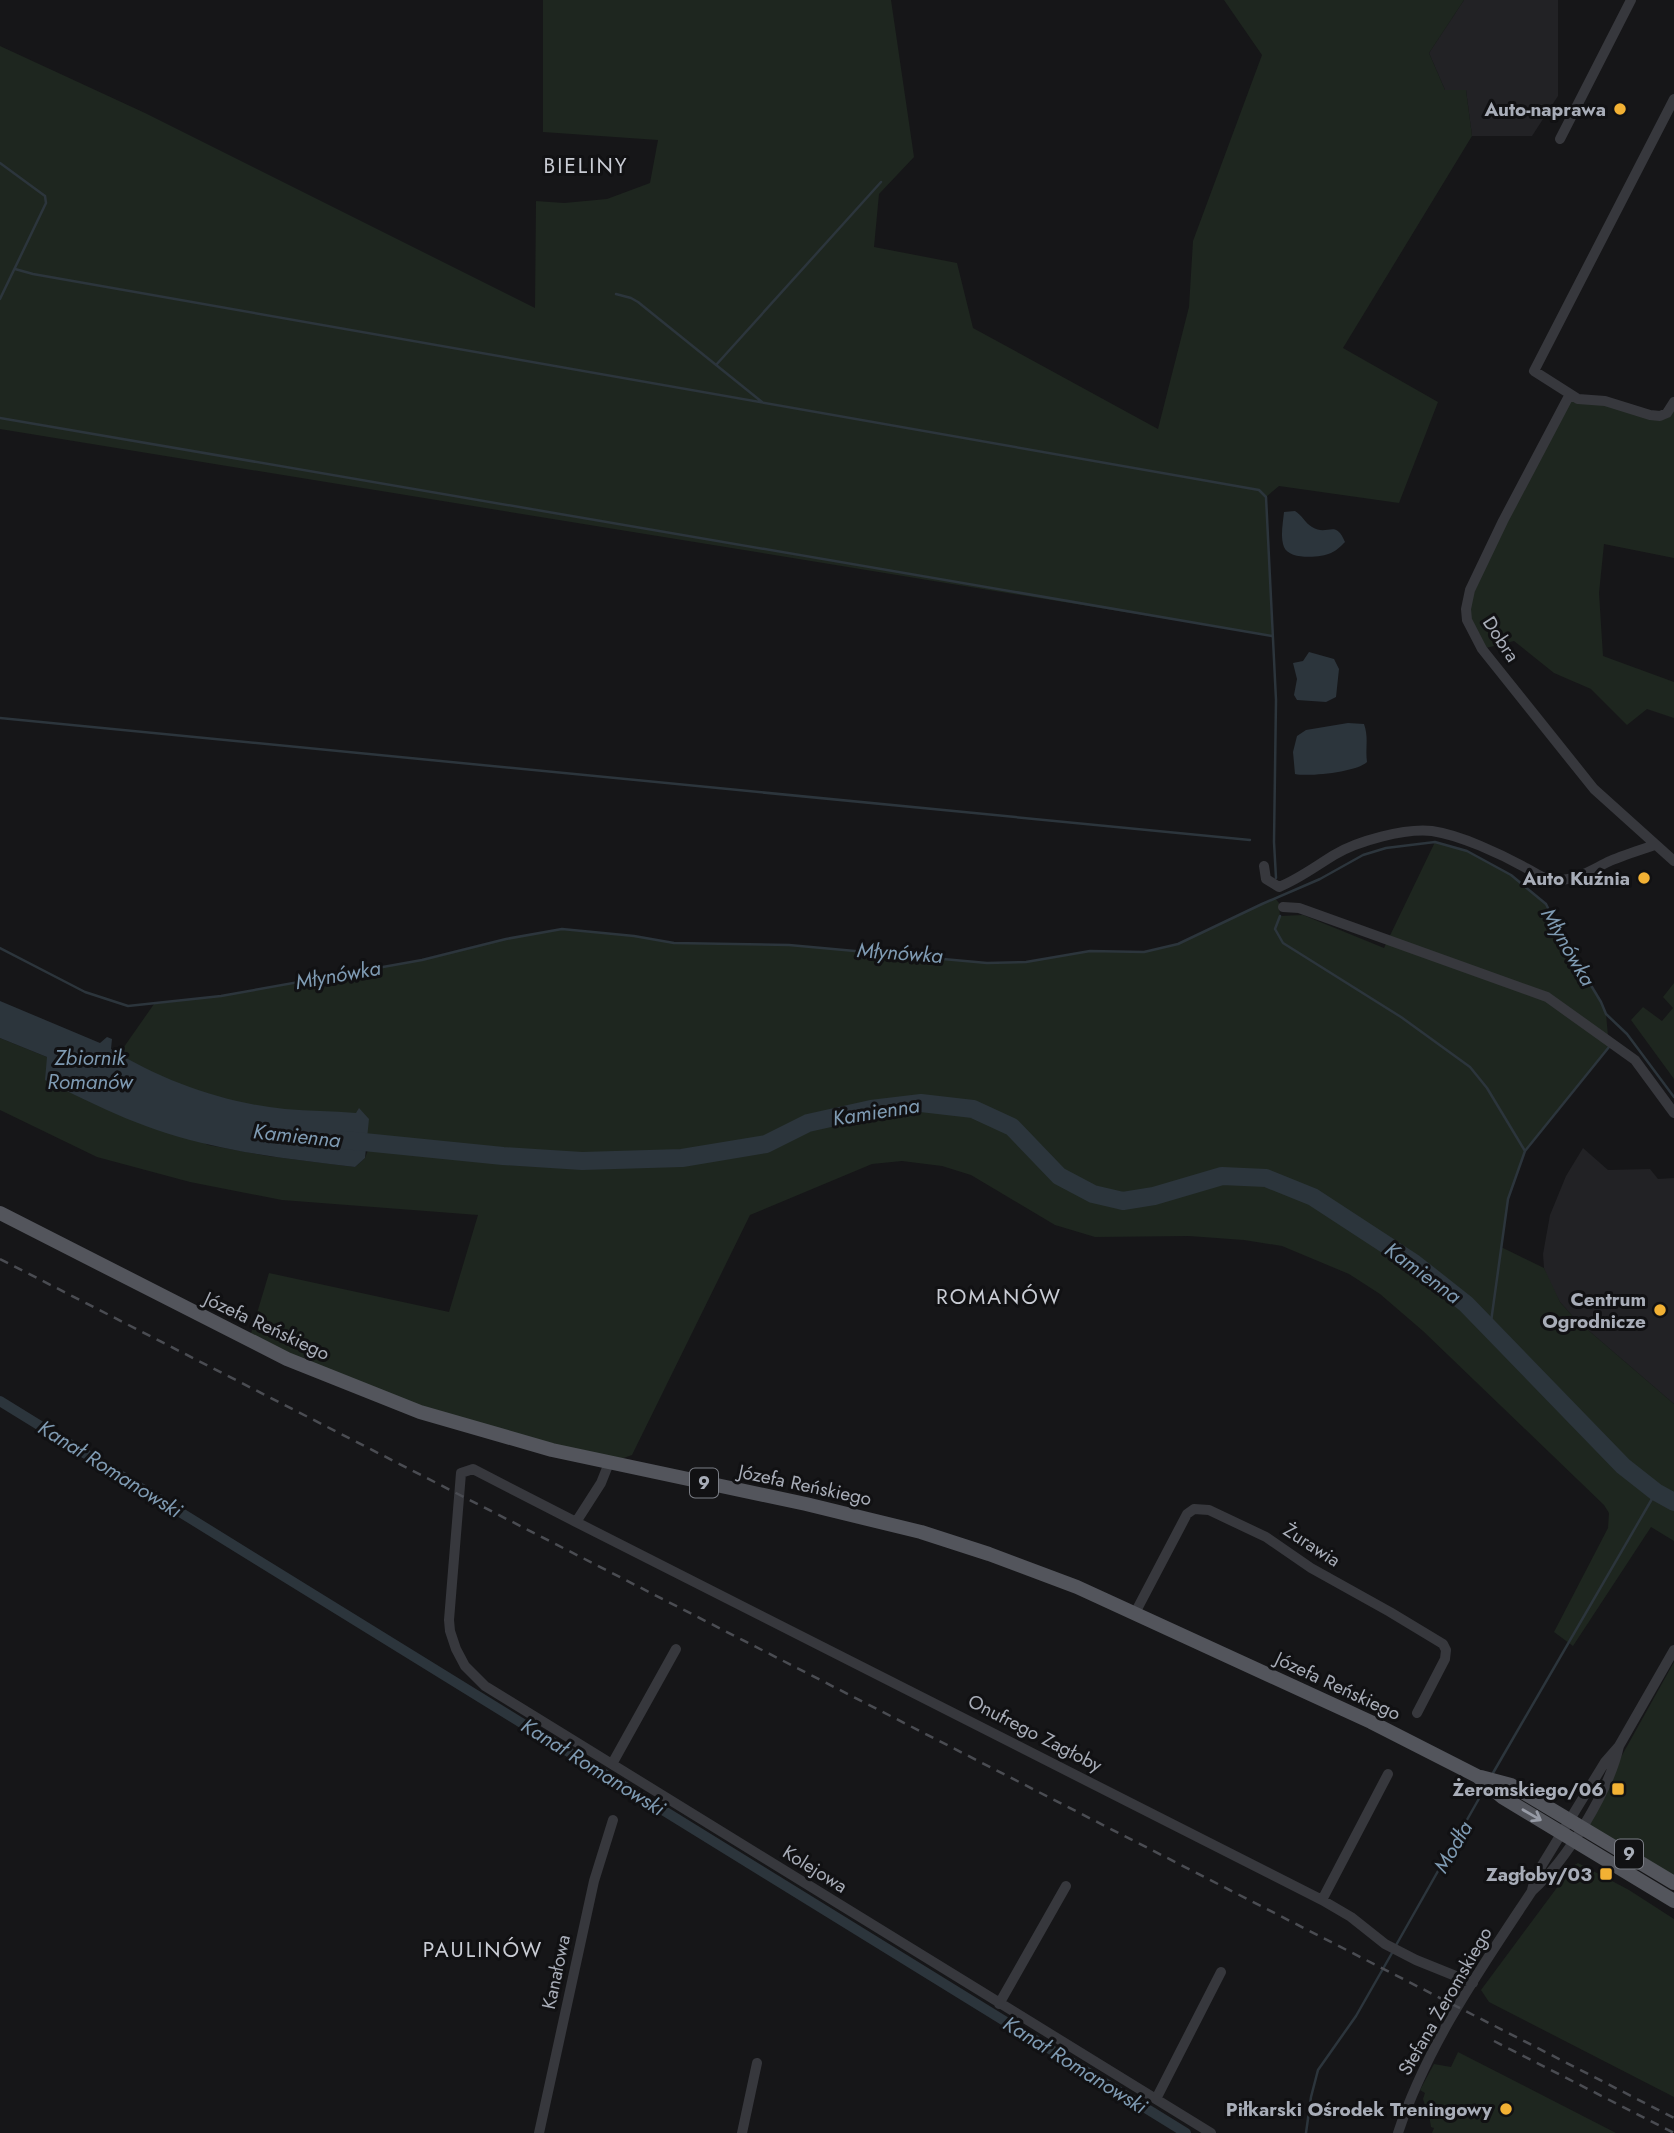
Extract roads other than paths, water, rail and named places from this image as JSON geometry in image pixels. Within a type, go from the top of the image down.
[{"type":"main road","name":"Józefa Reńskiego","points":[[0,1213],[287,1359],[359,1389],[460,1425],[609,1464],[806,1504],[921,1532],[1035,1571],[1135,1613],[1371,1722],[1577,1823]]},
{"type":"main road","name":"Józefa Reńskiego","points":[[1507,1791],[1568,1836]]},
{"type":"main road","name":"9","points":[[1577,1823],[1674,1883]]},
{"type":"main road","name":"9","points":[[1568,1836],[1674,1901]]},
{"type":"street","points":[[1560,139],[1631,0]]},
{"type":"street","points":[[1674,99],[1534,371],[1578,398],[1605,401],[1650,415],[1660,416],[1667,413],[1674,402]]},
{"type":"street","name":"Dobra","points":[[1570,394],[1470,590],[1467,620],[1482,649],[1594,789],[1674,861]]},
{"type":"street","points":[[1264,866],[1266,879],[1279,887],[1294,881],[1336,853],[1366,841],[1402,833],[1431,831],[1476,844],[1542,878],[1559,881],[1580,876],[1655,845]]},
{"type":"street","points":[[1283,907],[1299,908],[1547,997],[1634,1060],[1674,1113]]},
{"type":"street","points":[[576,1522],[601,1483],[609,1464]]},
{"type":"street","name":"Onufrego Zagłoby","points":[[464,1471],[473,1469],[493,1477],[576,1522],[1321,1900],[1351,1917],[1385,1944],[1404,1954],[1473,1983]]},
{"type":"street","name":"Kolejowa","points":[[464,1471],[459,1477],[449,1620],[456,1649],[470,1673],[485,1686],[1211,2133]]},
{"type":"street","name":"Żurawia","points":[[1135,1613],[1186,1514],[1194,1509],[1209,1510],[1266,1537],[1311,1568],[1443,1644],[1446,1659],[1417,1713]]},
{"type":"street","points":[[612,1764],[676,1649]]},
{"type":"street","name":"Stefana Żeromskiego","points":[[1398,2133],[1421,2073],[1473,1983],[1532,1891],[1536,1875],[1568,1836],[1615,1767],[1619,1746],[1674,1650]]},
{"type":"street","points":[[1321,1900],[1388,1774]]},
{"type":"street","name":"Kanałowa","points":[[539,2133],[594,1881],[613,1821]]},
{"type":"street","points":[[999,2004],[1066,1886]]},
{"type":"street","points":[[1156,2099],[1222,1972]]},
{"type":"street","points":[[743,2133],[757,2063]]},
{"type":"water","points":[[1295,511],[1318,530],[1338,531],[1345,542],[1333,552],[1320,556],[1298,556],[1287,551],[1282,539],[1284,512]]},
{"type":"water","points":[[1309,652],[1334,659],[1339,669],[1336,697],[1326,702],[1297,700],[1294,695],[1297,679],[1293,663],[1303,661]]},
{"type":"water","points":[[1348,723],[1364,724],[1367,762],[1353,769],[1332,773],[1295,774],[1293,752],[1297,736],[1306,730]]},
{"type":"water","name":"Zbiornik Romanów","points":[[0,1001],[100,1043],[107,1037],[112,1039],[111,1049],[131,1061],[217,1096],[285,1109],[356,1113],[359,1108],[369,1119],[365,1158],[355,1167],[247,1152],[189,1140],[126,1118],[45,1080],[47,1057],[0,1038]]},
{"type":"waterway","points":[[0,163],[45,196],[46,203],[0,299]]},
{"type":"waterway","points":[[716,365],[881,182]]},
{"type":"waterway","points":[[15,269],[1259,490],[1266,497],[1276,700],[1276,878]]},
{"type":"waterway","points":[[616,294],[638,302],[762,402]]},
{"type":"waterway","points":[[0,418],[1272,636]]},
{"type":"waterway","points":[[0,718],[1250,840]]},
{"type":"waterway","name":"Młynówka","points":[[0,948],[85,992],[128,1006],[221,996],[422,960],[506,939],[562,929],[674,943],[789,945],[987,963],[1026,962],[1090,951],[1144,952],[1178,944],[1320,879],[1363,855],[1386,848],[1435,842],[1467,851],[1511,875],[1546,904],[1606,1014],[1627,1034],[1674,1097]]},
{"type":"waterway","points":[[1280,916],[1275,929],[1283,943],[1401,1017],[1470,1067],[1487,1088],[1525,1151],[1609,1047]]},
{"type":"waterway","name":"Kamienna","points":[[344,1140],[582,1161],[682,1158],[766,1144],[808,1123],[871,1109],[921,1103],[973,1109],[1012,1127],[1059,1176],[1093,1194],[1123,1201],[1154,1196],[1222,1176],[1266,1178],[1313,1197],[1414,1263],[1466,1304],[1623,1466],[1656,1492],[1674,1502]]},
{"type":"waterway","points":[[1490,1329],[1508,1199],[1525,1151]]},
{"type":"waterway","name":"Kanał Romanowski","points":[[0,1401],[1186,2133]]},
{"type":"waterway","name":"Modła","points":[[1493,1773],[1656,1492]]},
{"type":"waterway","name":"Modła","points":[[1395,1947],[1485,1788]]},
{"type":"waterway","name":"Modła","points":[[1306,2133],[1318,2070],[1356,2016],[1392,1953]]},
{"type":"railway","points":[[0,1259],[1674,2118]]},
{"type":"railway","points":[[1494,2041],[1674,2133]]},
{"type":"place","name":"Auto-naprawa","points":[[1620,109]]},
{"type":"place","name":"Auto Kuźnia","points":[[1644,878]]},
{"type":"place","name":"Centrum Ogrodnicze","points":[[1660,1310]]},
{"type":"place","name":"Żeromskiego/06","points":[[1618,1789]]},
{"type":"place","name":"Zagłoby/03","points":[[1606,1874]]},
{"type":"place","name":"Piłkarski Ośrodek Treningowy","points":[[1506,2109]]},
{"type":"district","name":"BIELINY","points":[[586,166]]},
{"type":"district","name":"ROMANÓW","points":[[999,1297]]},
{"type":"district","name":"PAULINÓW","points":[[483,1950]]}]
